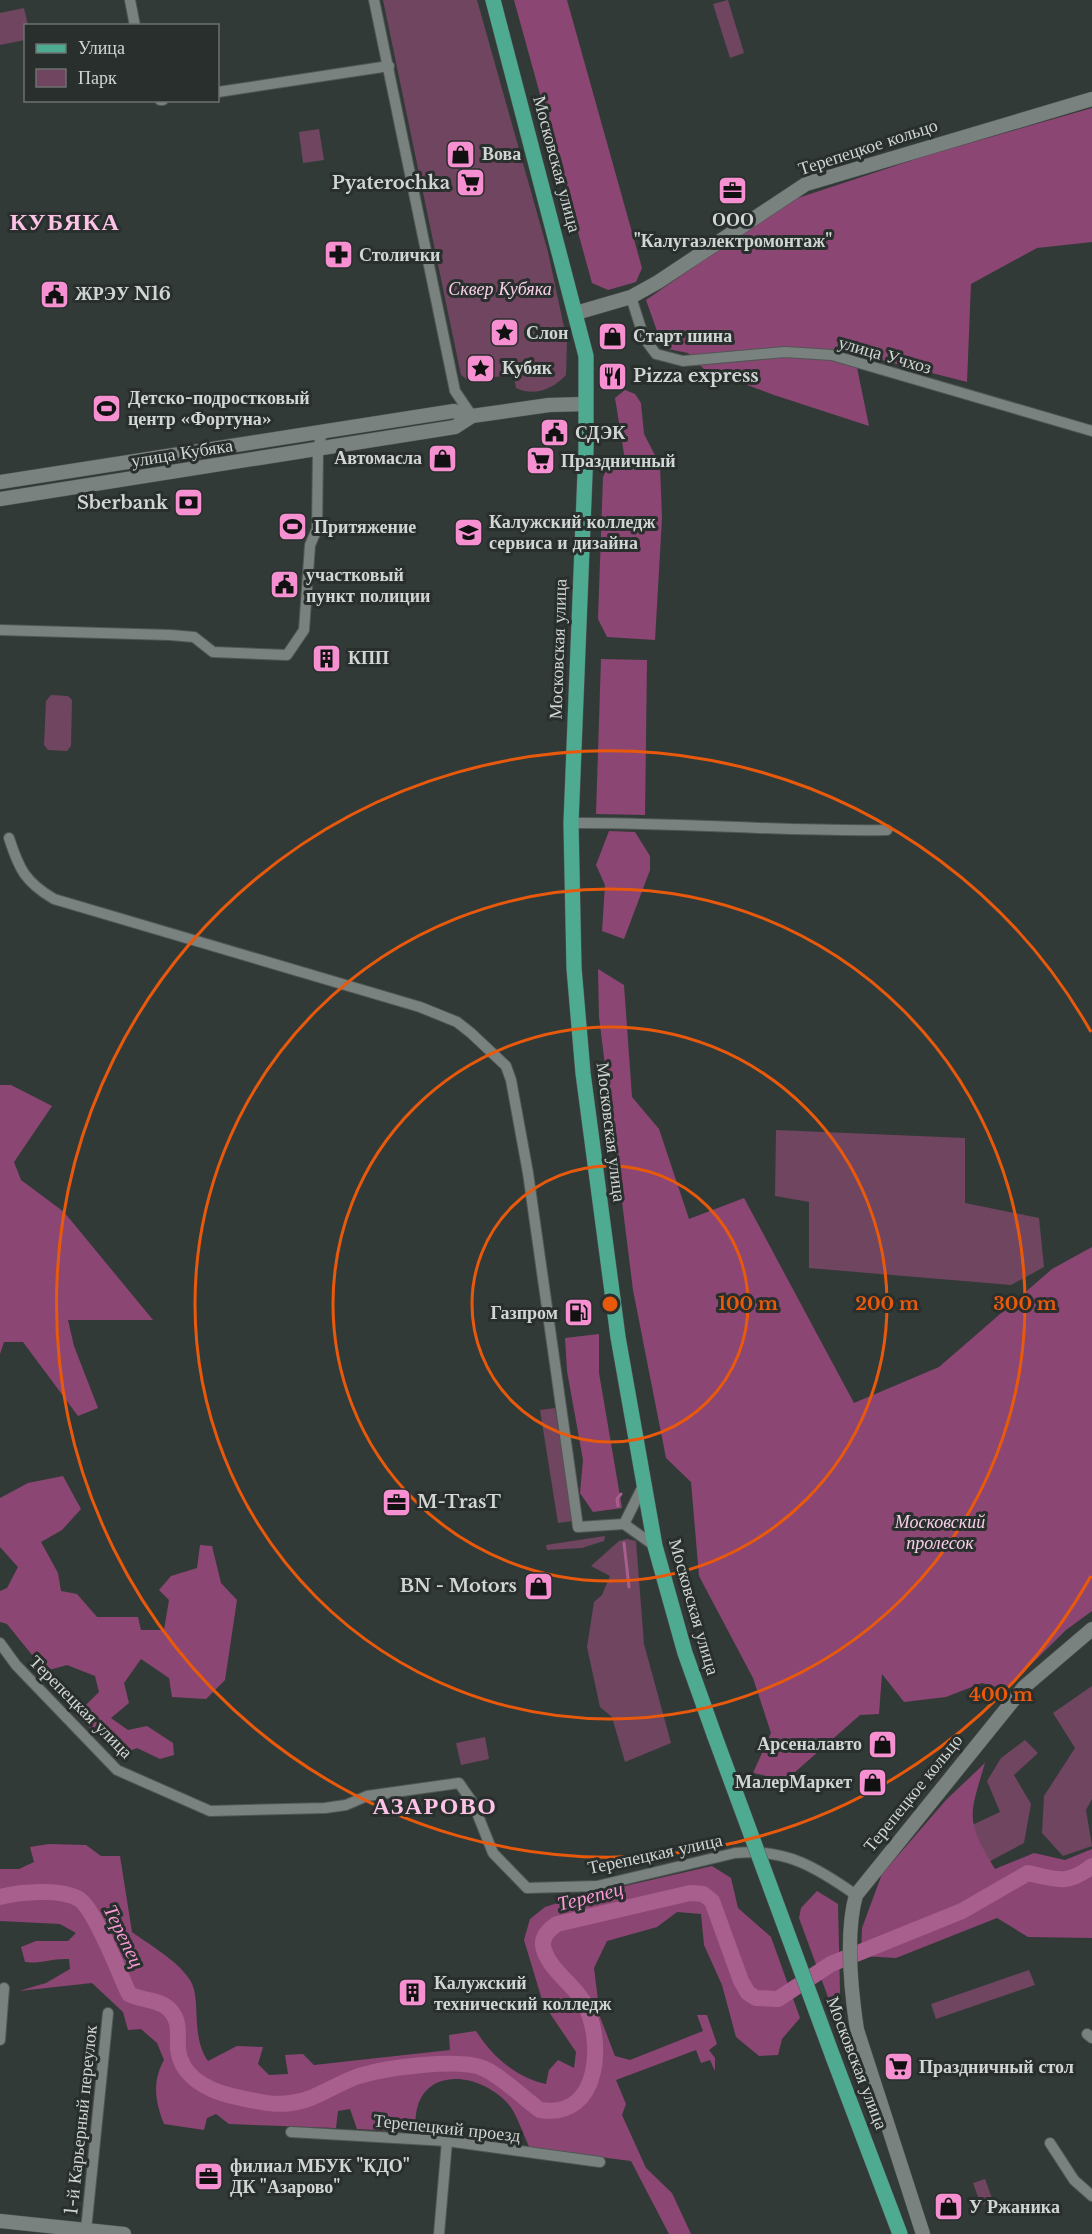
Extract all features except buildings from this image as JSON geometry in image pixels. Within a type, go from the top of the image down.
[{"type":"main road","name":"Московская улица","points":[[493,0],[586,356],[571,823],[574,968],[583,1073],[618,1337],[655,1546],[685,1653],[900,2234]]},
{"type":"street","points":[[130,0],[135,24]]},
{"type":"street","points":[[374,0],[455,391],[472,416]]},
{"type":"street","points":[[219,92],[389,66]]},
{"type":"street","name":"Терепецкое кольцо","points":[[576,314],[631,297],[658,282],[806,184],[1092,99]]},
{"type":"street","name":"улица Учхоз","points":[[631,297],[644,338],[656,354],[683,361],[785,352],[832,355],[1092,431]]},
{"type":"street","name":"улица Кубяка","points":[[0,482],[454,411],[472,416],[549,405],[586,404]]},
{"type":"street","name":"улица Кубяка","points":[[0,499],[455,427],[472,416]]},
{"type":"street","points":[[0,630],[170,635],[194,638],[213,652],[287,655],[304,630],[310,545],[317,529],[318,449],[322,432]]},
{"type":"street","points":[[571,823],[708,824],[814,831],[887,830]]},
{"type":"street","points":[[9,838],[25,877],[36,888],[54,899],[420,1007],[457,1022],[506,1066],[528,1173],[578,1527],[624,1524],[655,1546]]},
{"type":"street","points":[[624,1524],[644,1484]]},
{"type":"street","name":"Терепецкое кольцо","points":[[924,2234],[857,2030],[852,1984],[851,1913],[856,1895],[1024,1687],[1092,1629]]},
{"type":"street","name":"Терепецкая улица","points":[[0,1643],[16,1665],[117,1770],[210,1811],[325,1809],[346,1805],[367,1796],[459,1783],[473,1803],[492,1853],[527,1888],[597,1886],[735,1853],[757,1851],[814,1866],[856,1895]]},
{"type":"street","points":[[0,2040],[4,1988]]},
{"type":"street","name":"1-й Карьерный переулок","points":[[86,2230],[108,2013]]},
{"type":"street","name":"Терепецкий проезд","points":[[291,2132],[447,2140],[600,2162]]},
{"type":"street","points":[[439,2234],[447,2140]]},
{"type":"street","points":[[1050,2143],[1074,2180],[1092,2196]]},
{"type":"street","points":[[0,2221],[124,2234]]},
{"type":"green space","name":"Сквер Кубяка","points":[[383,0],[477,0],[548,252],[567,341],[566,375],[549,388],[537,392],[523,391],[516,388],[515,381],[509,375],[469,381],[461,375]]},
{"type":"green space","points":[[514,0],[567,0],[642,268],[636,282],[608,290],[592,283]]},
{"type":"green space","points":[[728,0],[744,53],[730,58],[713,4]]},
{"type":"green space","points":[[24,8],[28,24],[24,24],[24,40],[0,45],[0,13]]},
{"type":"green space","points":[[1092,108],[1092,242],[1037,248],[971,284],[967,382],[854,353],[869,426],[704,369],[688,353],[663,348],[646,300],[789,201],[928,155]]},
{"type":"green space","points":[[319,129],[324,160],[303,163],[299,132]]},
{"type":"green space","points":[[625,390],[635,394],[641,403],[644,434],[660,465],[662,518],[655,640],[607,637],[598,619],[603,477],[608,467],[625,460],[615,398]]},
{"type":"green space","points":[[601,659],[647,660],[645,815],[596,814]]},
{"type":"green space","points":[[51,695],[68,696],[72,700],[71,746],[67,751],[48,750],[44,745],[46,701]]},
{"type":"green space","points":[[609,831],[635,832],[650,856],[650,870],[624,939],[602,931],[605,885],[596,865]]},
{"type":"green space","name":"Московский пролесок","points":[[598,969],[624,985],[632,1097],[659,1129],[689,1219],[744,1198],[854,1403],[939,1367],[1052,1269],[1092,1247],[1092,1611],[1066,1630],[1004,1691],[982,1683],[946,1697],[904,1702],[882,1674],[879,1714],[860,1715],[786,1780],[753,1773],[771,1733],[753,1678],[699,1576],[691,1482],[666,1458],[633,1290],[599,1017]]},
{"type":"green space","points":[[0,1085],[11,1085],[52,1106],[14,1162],[21,1180],[64,1212],[153,1320],[68,1320],[74,1346],[98,1408],[78,1416],[23,1342],[4,1342],[0,1354]]},
{"type":"green space","points":[[776,1130],[965,1138],[965,1203],[1039,1218],[1044,1267],[1011,1285],[809,1268],[809,1202],[775,1196]]},
{"type":"green space","points":[[599,1334],[599,1373],[622,1508],[593,1512],[580,1493],[583,1460],[567,1371],[565,1338]]},
{"type":"green space","points":[[555,1408],[573,1521],[558,1523],[540,1410]]},
{"type":"green space","points":[[63,1476],[81,1509],[62,1530],[41,1542],[58,1573],[61,1591],[77,1594],[97,1617],[138,1617],[141,1630],[164,1630],[169,1600],[159,1590],[171,1576],[197,1568],[200,1545],[212,1546],[221,1583],[237,1600],[225,1680],[206,1699],[172,1697],[169,1678],[141,1659],[124,1683],[129,1703],[111,1718],[128,1730],[147,1726],[173,1743],[174,1755],[160,1759],[137,1748],[118,1756],[76,1715],[99,1692],[95,1676],[67,1665],[45,1671],[7,1624],[0,1622],[0,1591],[7,1588],[18,1567],[0,1547],[0,1498],[28,1483]]},
{"type":"green space","points":[[605,1536],[604,1541],[582,1548],[547,1550],[546,1545]]},
{"type":"green space","points":[[627,1539],[636,1541],[644,1644],[671,1743],[625,1762],[612,1717],[600,1707],[587,1647],[594,1602],[602,1595],[610,1576],[591,1566],[619,1541]]},
{"type":"green space","points":[[1092,1686],[1092,1799],[1086,1810],[1092,1846],[1063,1856],[1042,1833],[1044,1796],[1075,1748],[1053,1713]]},
{"type":"green space","points":[[485,1737],[489,1759],[461,1765],[456,1743]]},
{"type":"green space","points":[[1025,1740],[1038,1753],[1014,1775],[1031,1804],[1024,1843],[981,1866],[968,1827],[1000,1812],[987,1781],[1001,1758]]},
{"type":"green space","points":[[985,1763],[973,1807],[974,1828],[995,1869],[1034,1853],[1065,1860],[1092,1849],[1092,1938],[1028,1937],[997,1918],[896,1958],[861,1956],[862,1928],[882,1874],[946,1800]]},
{"type":"green space","points":[[49,1844],[86,1845],[101,1856],[120,1856],[132,1932],[171,1960],[190,1980],[195,1997],[199,2040],[208,2061],[237,2046],[263,2047],[258,2064],[269,2075],[288,2074],[285,2055],[303,2054],[314,2065],[450,2050],[449,2035],[476,2031],[489,2049],[506,2065],[525,2077],[546,2084],[549,2070],[558,2060],[574,2068],[576,2052],[543,2003],[524,1940],[530,1919],[545,1907],[573,1898],[712,1866],[731,1878],[738,1908],[771,1937],[800,2018],[782,2039],[778,2055],[759,2056],[736,2037],[722,1985],[704,1945],[701,1914],[677,1912],[657,1927],[607,1941],[594,1968],[600,2017],[615,2056],[630,2060],[703,2031],[697,2015],[707,2015],[717,2044],[709,2050],[715,2058],[715,2071],[710,2060],[701,2063],[696,2050],[616,2080],[626,2104],[622,2115],[646,2168],[672,2193],[691,2234],[669,2234],[631,2161],[530,2148],[510,2106],[496,2093],[480,2084],[464,2080],[448,2080],[434,2084],[423,2095],[417,2110],[416,2132],[357,2129],[350,2109],[338,2111],[336,2128],[229,2124],[216,2114],[207,2118],[204,2130],[164,2124],[156,2084],[164,2060],[157,2043],[141,2029],[128,2030],[123,2012],[92,1983],[19,1991],[46,1983],[70,1969],[69,1959],[25,1962],[21,1947],[36,1941],[68,1941],[76,1933],[60,1924],[0,1921],[0,1869],[19,1869],[34,1862],[30,1847]]},
{"type":"green space","points":[[817,1891],[838,1904],[840,1992],[839,2005],[832,2008],[799,1918],[801,1908]]},
{"type":"green space","points":[[1029,1970],[1035,1985],[936,2019],[931,2004]]},
{"type":"green space","points":[[985,2179],[993,2201],[981,2205],[973,2183]]},
{"type":"waterway","points":[[618,1506],[617,1499],[621,1494]]},
{"type":"waterway","points":[[624,1543],[629,1587]]},
{"type":"waterway","name":"Терепец","points":[[0,1897],[51,1892],[79,1899],[99,1928],[129,1994],[156,2002],[170,2010],[177,2024],[178,2049],[184,2067],[197,2081],[214,2090],[262,2102],[291,2103],[309,2099],[350,2079],[371,2073],[423,2065],[459,2064],[485,2069],[506,2082],[540,2110],[560,2110],[576,2103],[586,2090],[593,2074],[595,2055],[594,2035],[583,2001],[557,1971],[544,1950],[543,1942],[546,1935],[557,1924],[690,1893],[703,1894],[712,1901],[741,1981],[748,1993],[756,1998],[778,1999],[831,1964],[962,1911],[1028,1873],[1062,1879],[1076,1876],[1092,1866]]},
{"type":"place","name":"Вова","points":[[461,154]]},
{"type":"place","name":"Pyaterochka","points":[[471,183]]},
{"type":"place","name":"ООО \"Калугаэлектромонтаж\"","points":[[733,191]]},
{"type":"place","name":"Столички","points":[[338,255]]},
{"type":"place","name":"ЖРЭУ N16","points":[[54,294]]},
{"type":"place","name":"Слон","points":[[505,333]]},
{"type":"place","name":"Старт шина","points":[[612,336]]},
{"type":"place","name":"Кубяк","points":[[481,368]]},
{"type":"place","name":"Pizza express","points":[[612,376]]},
{"type":"place","name":"Детско-подростковый центр «Фортуна»","points":[[107,408]]},
{"type":"place","name":"СДЭК","points":[[554,433]]},
{"type":"place","name":"Автомасла","points":[[443,458]]},
{"type":"place","name":"Праздничный","points":[[540,461]]},
{"type":"place","name":"Sberbank","points":[[189,503]]},
{"type":"place","name":"Притяжение","points":[[293,527]]},
{"type":"place","name":"Калужский колледж сервиса и дизайна","points":[[468,532]]},
{"type":"place","name":"участковый пункт полиции","points":[[285,585]]},
{"type":"place","name":"КПП","points":[[327,658]]},
{"type":"place","name":"Газпром","points":[[579,1313]]},
{"type":"place","name":"M-TrasT","points":[[396,1502]]},
{"type":"place","name":"BN - Motors","points":[[538,1586]]},
{"type":"place","name":"Арсеналавто","points":[[883,1744]]},
{"type":"place","name":"МалерМаркет","points":[[873,1782]]},
{"type":"place","name":"Калужский технический колледж","points":[[413,1993]]},
{"type":"place","name":"Праздничный стол","points":[[898,2067]]},
{"type":"place","name":"филиал МБУК \"КДО\" ДК \"Азарово\"","points":[[209,2176]]},
{"type":"place","name":"У Ржаника","points":[[948,2207]]},
{"type":"district","name":"КУБЯКА","points":[[65,221]]},
{"type":"district","name":"АЗАРОВО","points":[[435,1805]]}]
